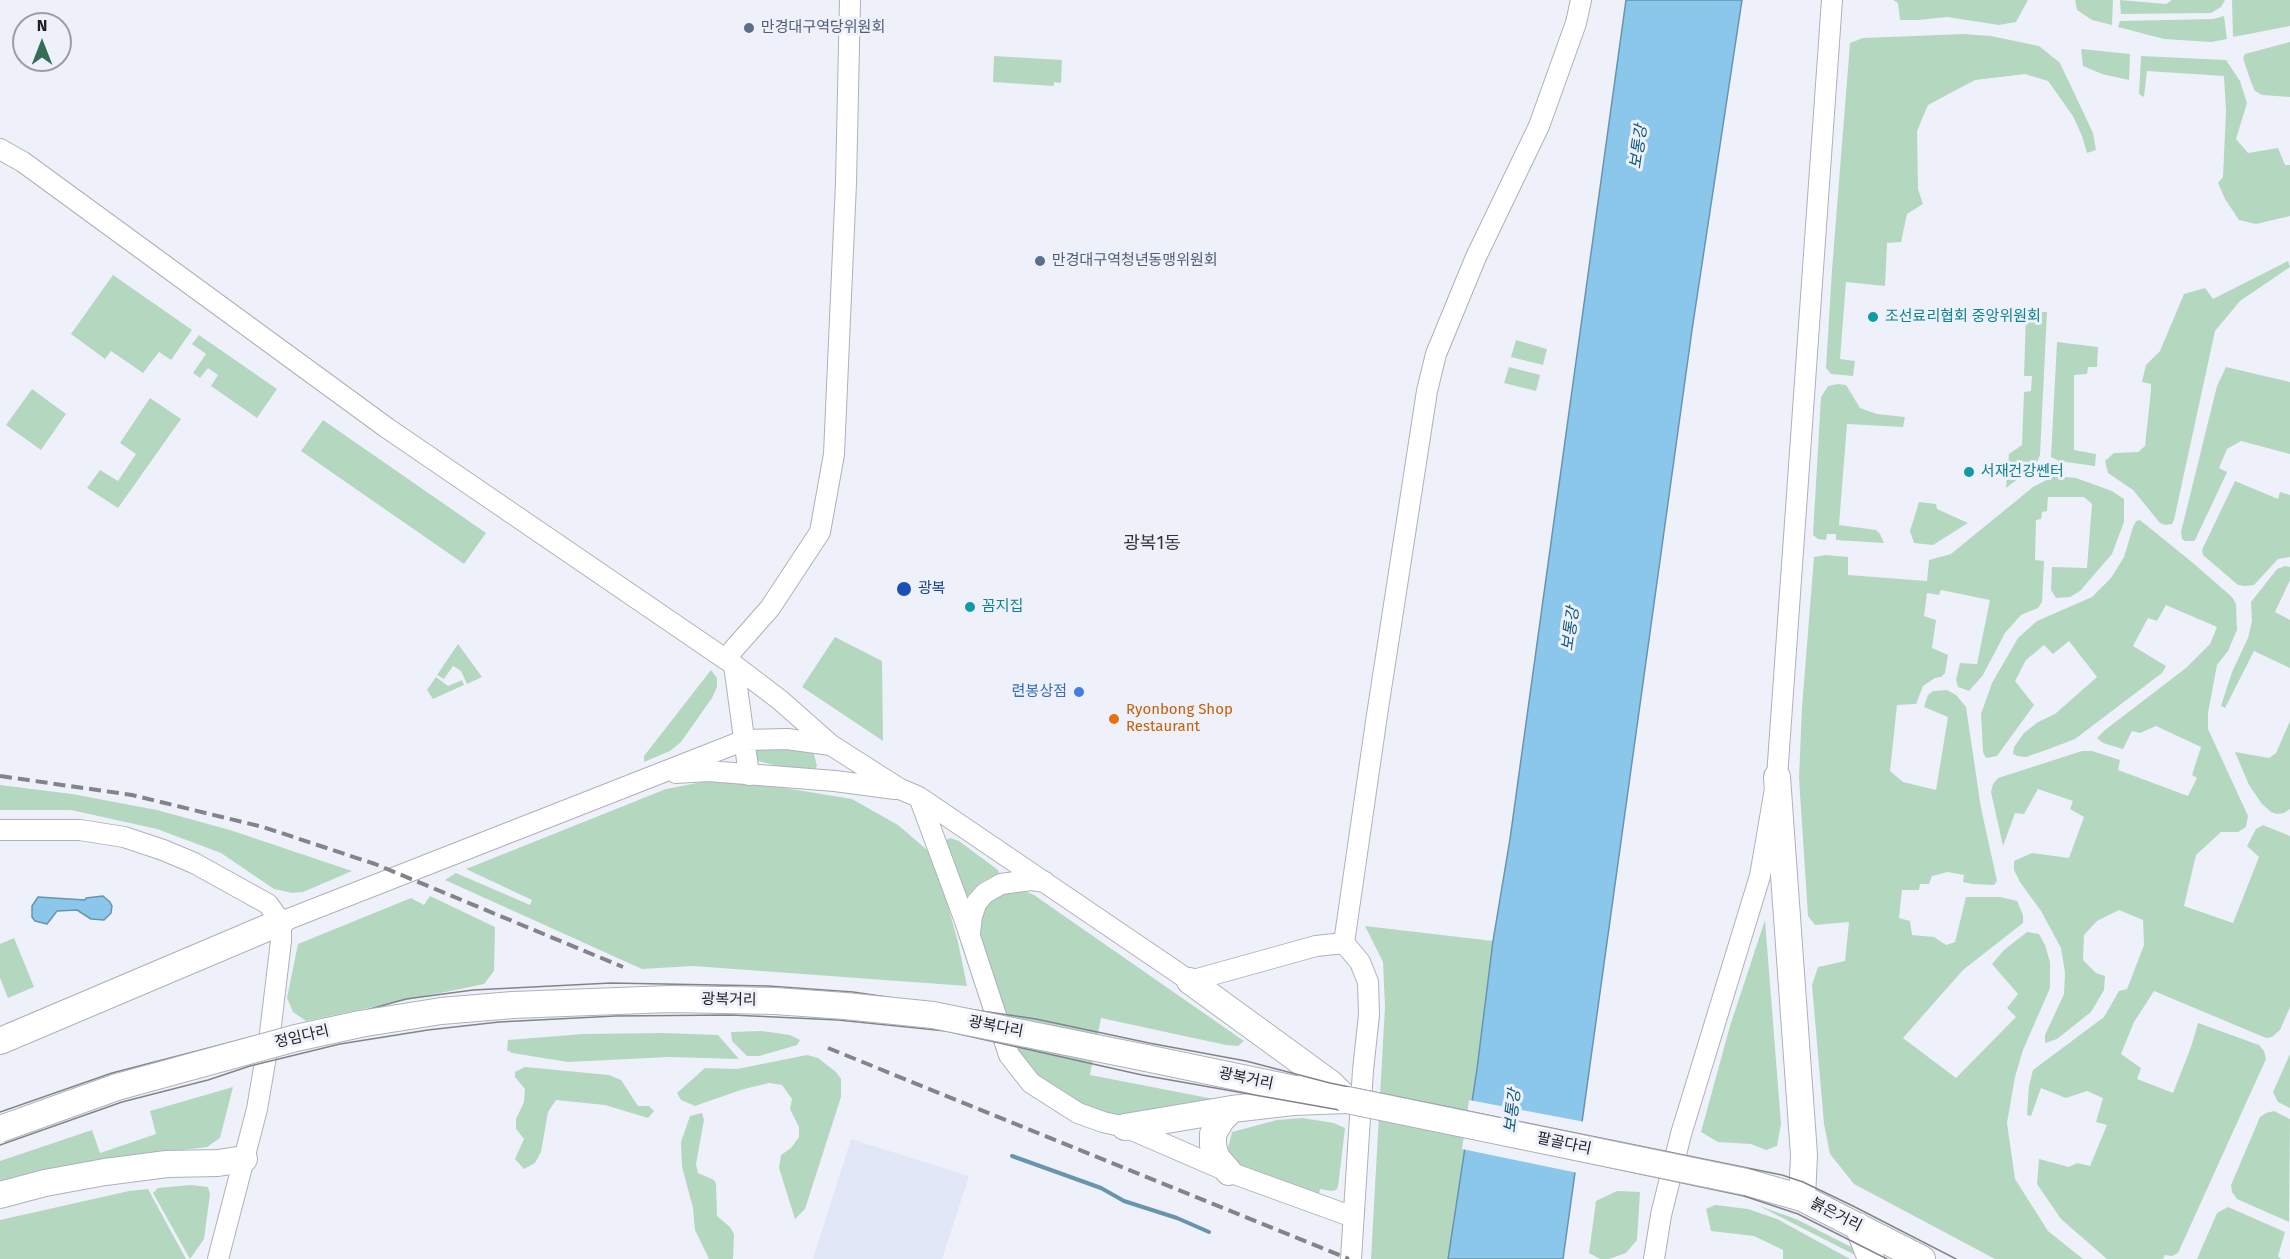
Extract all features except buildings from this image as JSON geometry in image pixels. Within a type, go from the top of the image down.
[{"type":"highway","points":[[1777,777],[1804,1155],[1802,1198]]},
{"type":"highway","points":[[0,1041],[281,922]]},
{"type":"highway","points":[[1190,981],[1330,1083],[1347,1100]]},
{"type":"highway","name":"광복거리","points":[[614,1000],[763,1001],[844,1006]]},
{"type":"highway","name":"정임다리","points":[[0,1129],[117,1087],[296,1038],[360,1024],[441,1011],[614,1000]]},
{"type":"highway","name":"광복다리","points":[[844,1006],[933,1015],[1146,1058]]},
{"type":"highway","name":"광복거리","points":[[1146,1058],[1347,1100]]},
{"type":"highway","points":[[1125,1127],[1232,1109],[1293,1102],[1347,1100]]},
{"type":"highway","name":"팔골다리","points":[[1347,1100],[1746,1182]]},
{"type":"highway","points":[[1229,1172],[1216,1157],[1213,1134],[1221,1120],[1232,1109]]},
{"type":"highway","points":[[0,1195],[105,1172],[167,1164],[218,1163],[244,1159]]},
{"type":"highway","name":"붉은거리","points":[[1746,1182],[1802,1198],[1922,1259]]},
{"type":"highway","points":[[1858,1226],[1871,1259]]},
{"type":"main road","points":[[749,775],[745,740],[729,662],[770,608],[820,532],[834,454],[846,183],[850,0]]},
{"type":"main road","points":[[1351,1259],[1363,1070],[1370,1015],[1368,982],[1360,962],[1344,943],[1427,392],[1434,364],[1476,257],[1539,126],[1576,23],[1581,0]]},
{"type":"main road","points":[[1654,1259],[1660,1215],[1681,1134],[1760,876],[1777,777],[1832,0]]},
{"type":"main road","points":[[0,149],[23,162],[387,428],[729,662],[780,700],[831,746],[900,789],[919,797],[1190,981],[1316,946],[1344,943]]},
{"type":"main road","points":[[281,922],[745,740],[787,739],[831,746]]},
{"type":"main road","points":[[831,746],[835,781]]},
{"type":"main road","points":[[655,775],[708,771],[835,781],[900,789]]},
{"type":"main road","points":[[919,797],[965,921],[969,939],[1009,1055],[1031,1083],[1078,1113],[1125,1127],[1229,1172],[1353,1217]]},
{"type":"main road","points":[[0,830],[81,830],[124,837],[153,846],[194,863],[268,904],[281,922],[281,941],[270,1033],[257,1109],[218,1259]]},
{"type":"main road","points":[[969,939],[972,916],[977,902],[985,893],[1000,884],[1031,880],[1045,882]]},
{"type":"shaded area","points":[[851,1139],[969,1176],[942,1259],[813,1259]]},
{"type":"green space","points":[[1893,0],[2028,0],[2016,22],[1999,25],[1947,17],[1900,20],[1898,3]]},
{"type":"green space","points":[[2075,0],[2113,0],[2112,25],[2092,20],[2077,10]]},
{"type":"green space","points":[[2120,0],[2166,4],[2172,0],[2225,0],[2221,7],[2211,13],[2121,14]]},
{"type":"green space","points":[[2232,0],[2290,0],[2290,26],[2233,37]]},
{"type":"green space","points":[[2224,16],[2227,39],[2211,42],[2164,39],[2118,27],[2120,21],[2213,19]]},
{"type":"green space","points":[[1963,34],[1991,36],[2039,46],[2060,63],[2093,133],[2096,150],[2087,153],[2073,116],[2048,81],[2025,74],[1975,80],[1928,105],[1917,131],[1918,189],[1923,204],[1907,214],[1901,242],[1887,243],[1885,286],[1846,282],[1840,359],[1855,361],[1853,376],[1831,374],[1826,368],[1850,43],[1863,38]]},
{"type":"green space","points":[[2290,42],[2290,97],[2262,95],[2255,91],[2243,58],[2245,54]]},
{"type":"green space","points":[[2081,49],[2130,54],[2129,80],[2102,74],[2083,66]]},
{"type":"green space","points":[[994,56],[1062,60],[1061,83],[1054,82],[1054,86],[993,82]]},
{"type":"green space","points":[[2141,56],[2226,60],[2240,81],[2247,103],[2236,139],[2248,153],[2278,148],[2285,165],[2290,165],[2290,216],[2256,224],[2239,220],[2225,199],[2218,183],[2223,177],[2226,111],[2224,76],[2147,71],[2144,97],[2139,94]]},
{"type":"green space","points":[[2288,261],[2290,267],[2240,301],[2215,331],[2174,520],[2172,524],[2160,523],[2133,490],[2108,473],[2105,461],[2114,453],[2138,452],[2145,446],[2151,390],[2151,384],[2142,382],[2146,365],[2160,351],[2184,294],[2205,288],[2213,299]]},
{"type":"green space","points":[[113,275],[192,330],[171,360],[159,352],[143,373],[111,351],[105,359],[71,334]]},
{"type":"green space","points":[[2026,312],[2047,312],[2040,455],[2036,465],[2006,488],[2009,454],[2022,445],[2024,392],[2031,391],[2032,376],[2024,376]]},
{"type":"green space","points":[[199,335],[277,389],[257,418],[211,386],[218,375],[208,368],[200,378],[193,373],[206,354],[192,344]]},
{"type":"green space","points":[[1516,340],[1547,349],[1543,365],[1511,357]]},
{"type":"green space","points":[[2057,342],[2098,347],[2097,367],[2088,367],[2087,374],[2074,375],[2074,450],[2096,454],[2095,466],[2059,461],[2051,457]]},
{"type":"green space","points":[[1509,367],[1540,375],[1536,391],[1504,383]]},
{"type":"green space","points":[[2226,367],[2290,382],[2290,454],[2241,441],[2227,449],[2219,468],[2227,472],[2222,483],[2196,538],[2194,541],[2185,541],[2182,539],[2181,532],[2217,386]]},
{"type":"green space","points":[[1846,385],[1860,408],[1877,414],[1905,417],[1903,427],[1847,424],[1839,525],[1876,530],[1884,543],[1836,540],[1836,534],[1827,534],[1826,540],[1818,539],[1813,535],[1821,397],[1828,386]]},
{"type":"green space","points":[[32,389],[66,414],[41,450],[6,425]]},
{"type":"green space","points":[[150,398],[181,419],[118,508],[87,488],[100,470],[118,481],[136,454],[120,443]]},
{"type":"green space","points":[[323,420],[486,533],[464,564],[301,451]]},
{"type":"green space","points":[[2054,476],[2076,478],[2112,491],[2124,499],[2124,522],[2112,554],[2080,591],[2070,597],[2056,598],[2051,590],[2052,567],[2087,568],[2092,504],[2084,497],[2048,497],[2047,511],[2042,512],[2041,519],[2036,520],[2035,560],[2044,561],[2042,602],[2038,608],[2021,615],[2005,633],[1983,675],[1969,691],[1958,687],[1956,680],[1960,663],[1977,664],[1990,600],[1941,590],[1939,595],[1927,593],[1924,616],[1936,620],[1932,648],[1948,655],[1945,673],[1923,686],[1916,704],[1897,705],[1890,771],[1903,782],[1936,790],[1948,717],[1924,707],[1928,695],[1933,691],[1947,690],[1956,695],[1966,707],[1981,808],[1997,881],[1994,885],[1972,884],[1963,882],[1964,875],[1948,872],[1932,876],[1929,884],[1920,884],[1919,890],[1902,890],[1899,918],[1910,921],[1912,935],[1934,937],[1946,945],[1955,942],[1966,897],[2000,897],[2017,901],[2023,915],[2023,923],[1963,970],[1903,1038],[1956,1078],[2016,1017],[2007,1008],[2018,994],[1992,964],[2004,950],[2027,932],[2039,934],[2050,962],[2050,988],[2023,1050],[2015,1077],[2007,1123],[2015,1179],[2048,1231],[2083,1259],[1995,1259],[1854,1184],[1830,1154],[1824,1124],[1812,985],[1818,967],[1845,961],[1849,922],[1815,925],[1808,916],[1799,778],[1802,707],[1814,557],[1826,555],[1848,557],[1848,575],[1927,581],[1929,560],[1951,554],[2033,487]]},
{"type":"green space","points":[[2235,481],[2278,499],[2280,492],[2290,495],[2290,557],[2278,559],[2254,585],[2238,585],[2203,555],[2202,550]]},
{"type":"green space","points":[[1919,502],[1936,504],[1937,509],[1968,523],[1933,545],[1914,543],[1910,531]]},
{"type":"green space","points":[[2140,520],[2232,597],[2236,604],[2237,630],[2228,651],[2217,665],[2208,713],[2208,729],[2248,816],[2246,827],[2238,832],[2221,832],[2196,855],[2184,906],[2233,923],[2259,857],[2247,846],[2256,829],[2263,825],[2290,836],[2290,1007],[2280,1030],[2272,1037],[2266,1038],[2154,991],[2134,1022],[2121,1054],[2141,1068],[2137,1079],[2173,1093],[2198,1023],[2259,1045],[2266,1059],[2178,1253],[2172,1256],[2165,1255],[2163,1259],[2107,1259],[2061,1219],[2037,1184],[2039,1159],[2069,1167],[2077,1163],[2090,1166],[2107,1125],[2096,1122],[2103,1098],[2087,1091],[2066,1098],[2041,1088],[2031,1116],[2027,1115],[2029,1086],[2033,1070],[2104,1017],[2119,991],[2127,989],[2144,945],[2143,920],[2119,910],[2097,921],[2084,935],[2083,960],[2096,973],[2105,976],[2104,990],[2091,1012],[2057,1039],[2045,1043],[2045,1035],[2064,994],[2065,973],[2061,948],[2041,911],[2020,882],[2014,870],[2014,861],[2032,853],[2069,858],[2084,817],[2070,809],[2073,801],[2038,789],[2024,814],[2015,813],[2003,846],[1991,792],[1998,778],[2082,751],[2092,751],[2120,760],[2118,770],[2188,796],[2197,778],[2192,775],[2201,747],[2156,726],[2140,733],[2132,731],[2123,749],[2103,743],[2097,738],[2186,668],[2210,644],[2217,627],[2166,605],[2157,621],[2148,618],[2133,646],[2166,666],[2162,673],[2075,739],[2049,749],[2026,757],[2013,754],[2014,747],[2024,733],[2038,722],[2055,714],[2097,677],[2069,641],[2053,654],[2044,645],[2026,660],[2015,681],[2034,705],[1997,756],[1986,758],[1983,752],[1981,714],[1992,683],[2018,638],[2037,621],[2092,597],[2111,578],[2124,557],[2136,521]]},
{"type":"green space","points":[[2290,567],[2290,580],[2275,612],[2290,620],[2290,668],[2254,651],[2225,708],[2221,706],[2232,672],[2248,638],[2252,621],[2251,602],[2277,569]]},
{"type":"green space","points":[[835,637],[882,661],[883,741],[802,687]]},
{"type":"green space","points":[[458,644],[482,677],[467,684],[461,671],[453,666],[444,679],[437,675]]},
{"type":"green space","points":[[711,670],[717,678],[717,687],[712,698],[681,742],[670,751],[644,762],[644,756]]},
{"type":"green space","points":[[436,677],[448,686],[462,680],[464,685],[433,699],[427,690]]},
{"type":"green space","points":[[2290,721],[2290,809],[2277,814],[2262,804],[2249,785],[2235,752],[2269,758],[2276,753]]},
{"type":"green space","points":[[757,747],[806,750],[814,754],[817,766],[813,772],[806,773],[758,761],[754,757]]},
{"type":"green space","points":[[707,781],[754,783],[852,799],[898,825],[926,849],[937,867],[958,942],[967,986],[693,966],[642,969],[445,880],[456,873],[530,905],[532,900],[466,869],[666,789]]},
{"type":"green space","points":[[0,785],[72,794],[157,810],[230,830],[352,871],[303,892],[292,893],[274,889],[221,853],[157,829],[71,810],[0,810]]},
{"type":"green space","points":[[950,838],[959,841],[999,873],[980,883],[965,899],[946,846],[946,840]]},
{"type":"green space","points":[[1018,888],[1034,895],[1244,1041],[1238,1046],[1226,1045],[1101,1018],[1090,1075],[1219,1100],[1118,1117],[1087,1111],[1038,1080],[1022,1059],[974,933],[975,923],[993,895]]},
{"type":"green space","points":[[430,896],[495,927],[494,971],[484,984],[306,1021],[293,1012],[287,998],[298,944],[411,898],[424,905]]},
{"type":"green space","points":[[1765,920],[1781,1124],[1777,1146],[1766,1150],[1751,1144],[1718,1142],[1701,1132],[1730,1026]]},
{"type":"green space","points":[[1365,926],[1493,941],[1477,1069],[1448,1259],[1371,1259],[1385,1006],[1383,962]]},
{"type":"green space","points":[[14,938],[34,987],[8,998],[0,978],[0,944]]},
{"type":"green space","points":[[762,1031],[790,1035],[800,1040],[797,1045],[759,1056],[747,1056],[732,1041],[731,1032]]},
{"type":"green space","points":[[583,1034],[718,1035],[739,1059],[669,1057],[568,1062],[512,1053],[507,1050],[508,1040]]},
{"type":"green space","points":[[2290,1054],[2290,1108],[2278,1102],[2273,1092]]},
{"type":"green space","points":[[807,1055],[818,1058],[836,1072],[841,1079],[841,1097],[805,1209],[795,1219],[779,1168],[781,1155],[791,1148],[799,1137],[799,1127],[790,1109],[792,1099],[782,1085],[769,1083],[744,1089],[695,1106],[681,1100],[677,1093],[705,1068],[737,1069]]},
{"type":"green space","points":[[525,1067],[609,1075],[621,1080],[638,1106],[649,1106],[654,1111],[648,1118],[605,1105],[556,1100],[548,1112],[541,1152],[535,1163],[524,1169],[515,1159],[524,1139],[516,1129],[516,1119],[524,1102],[525,1089],[515,1077],[515,1072]]},
{"type":"green space","points":[[233,1087],[220,1138],[207,1147],[101,1160],[0,1183],[0,1161],[92,1130],[100,1153],[156,1134],[150,1111]]},
{"type":"green space","points":[[2274,1111],[2290,1119],[2289,1222],[2237,1199],[2232,1192],[2231,1185],[2260,1117]]},
{"type":"green space","points":[[702,1113],[704,1120],[696,1164],[698,1173],[714,1180],[716,1184],[717,1216],[730,1227],[734,1234],[733,1259],[709,1259],[695,1230],[693,1208],[682,1167],[681,1142],[690,1116]]},
{"type":"green space","points":[[1302,1118],[1334,1123],[1345,1128],[1336,1190],[1320,1189],[1319,1195],[1230,1163],[1228,1148],[1232,1132],[1277,1120]]},
{"type":"green space","points":[[191,1185],[208,1187],[210,1194],[204,1239],[190,1259],[153,1193],[158,1188]]},
{"type":"green space","points":[[148,1189],[186,1259],[0,1259],[0,1220],[129,1191]]},
{"type":"green space","points":[[1617,1191],[1640,1192],[1637,1240],[1626,1253],[1609,1259],[1600,1259],[1589,1253],[1596,1201]]},
{"type":"green space","points":[[1715,1205],[1748,1209],[1777,1219],[1850,1259],[1783,1259],[1783,1250],[1754,1236],[1711,1231],[1706,1209]]},
{"type":"green space","points":[[1759,1206],[1796,1219],[1859,1251],[1863,1259]]},
{"type":"green space","points":[[2228,1207],[2285,1232],[2278,1256],[2281,1259],[2197,1259],[2217,1213]]},
{"type":"water","name":"보통강","points":[[1626,0],[1742,0],[1692,330],[1563,1259],[1448,1259],[1477,1069],[1493,941],[1510,839]]},
{"type":"water","points":[[103,896],[112,906],[111,913],[104,920],[91,919],[77,910],[57,911],[47,924],[35,921],[32,917],[32,906],[38,897],[85,900]]},
{"type":"pier","points":[[1469,1100],[1585,1122],[1578,1173],[1462,1149]]},
{"type":"waterway","points":[[1012,1156],[1101,1188],[1124,1201],[1177,1218],[1209,1232]]},
{"type":"tram line","points":[[0,1112],[112,1073],[251,1037],[330,1020],[406,999],[473,990],[611,983],[768,986],[853,992],[1036,1019],[1246,1061],[1330,1083],[1782,1175],[1803,1182],[1853,1206],[1956,1259]]},
{"type":"tram line","points":[[0,1145],[122,1102],[208,1080],[250,1066],[340,1044],[428,1030],[499,1022],[615,1016],[732,1015],[838,1020],[946,1031],[1142,1075],[1345,1111],[1744,1196],[1798,1214],[1887,1259]]},
{"type":"railway","points":[[0,776],[132,795],[263,827],[375,864],[623,967]]},
{"type":"railway","points":[[828,1048],[1349,1259]]},
{"type":"place","name":"만경대구역당위원회","points":[[749,28]]},
{"type":"place","name":"만경대구역청년동맹위원회","points":[[1040,261]]},
{"type":"place","name":"조선료리협회 중앙위원회","points":[[1873,317]]},
{"type":"place","name":"서재건강쎈터","points":[[1969,472]]},
{"type":"place","name":"광복","points":[[904,589]]},
{"type":"place","name":"꼼지집","points":[[970,607]]},
{"type":"place","name":"련봉상점","points":[[1079,692]]},
{"type":"place","name":"Ryonbong Shop Restaurant","points":[[1114,719]]},
{"type":"district","name":"광복1동","points":[[1152,544]]}]
